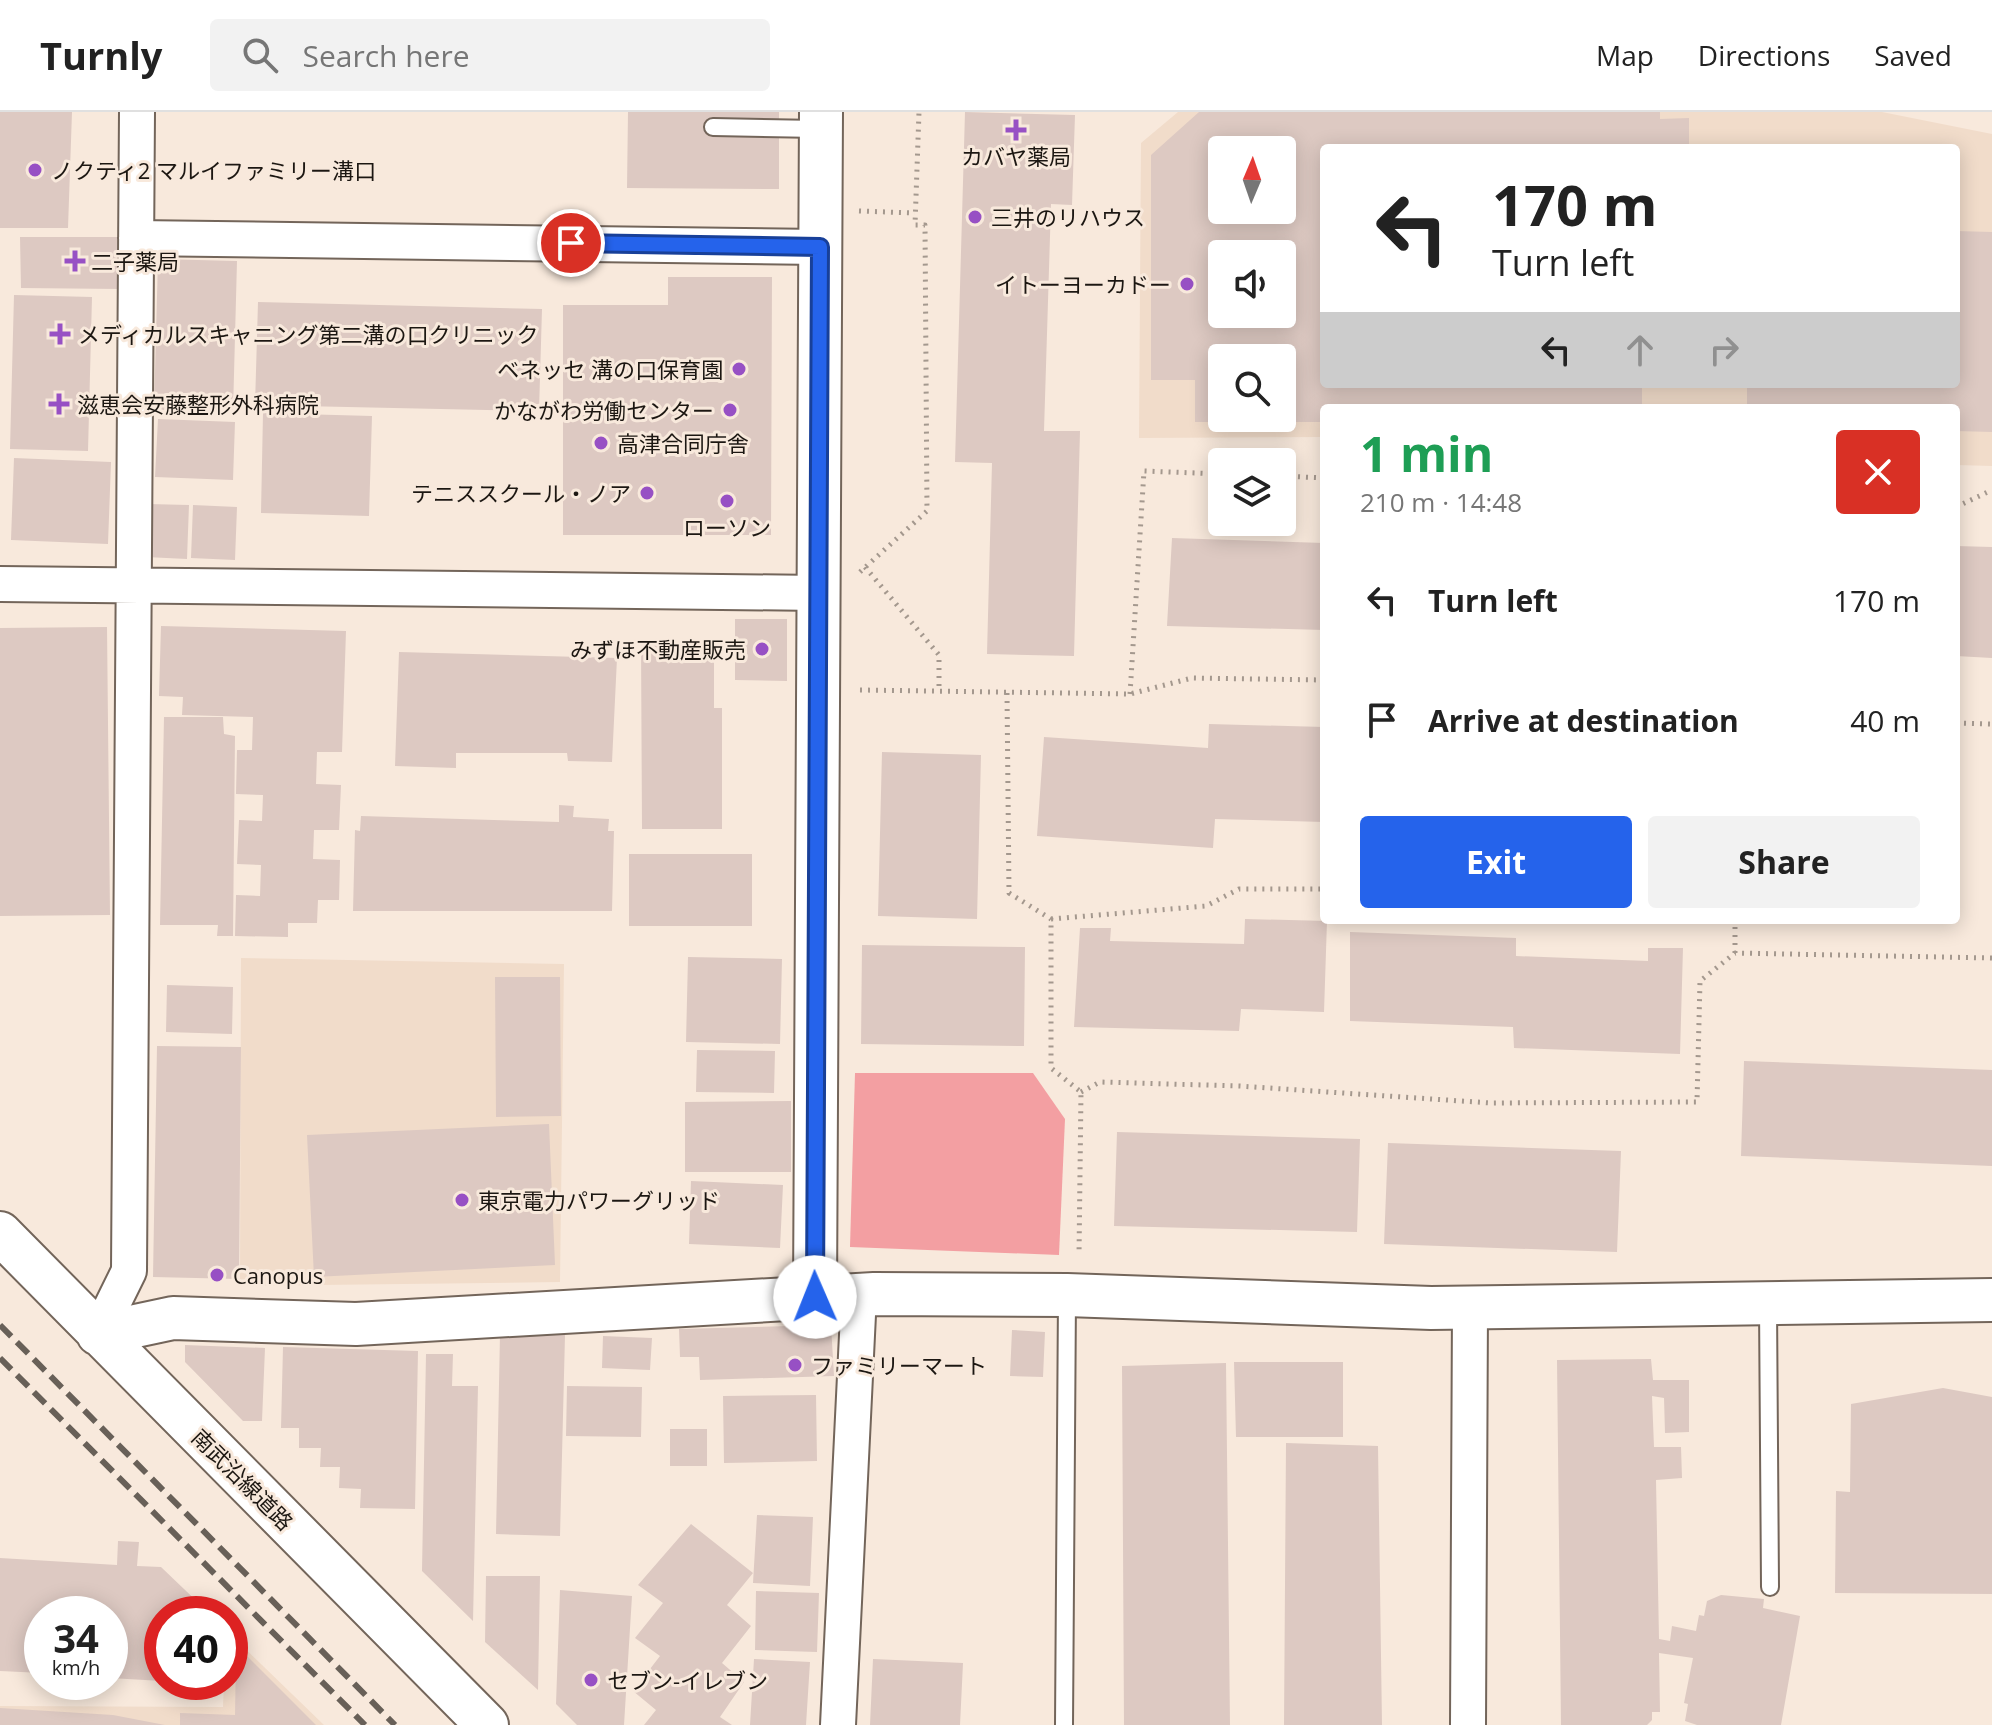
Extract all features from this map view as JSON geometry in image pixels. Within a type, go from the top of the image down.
[{"type":"street","points":[[98,1334],[129,1271],[131,587],[137,112]]},
{"type":"street","points":[[815,1297],[837,585],[820,247],[821,120]]},
{"type":"street","points":[[136,238],[820,247]]},
{"type":"street","points":[[0,584],[131,587],[837,585]]},
{"type":"street","name":"南武沿線道路","points":[[0,1233],[487,1725]]},
{"type":"street","points":[[98,1334],[173,1318],[356,1324],[1073,1281],[1470,1307],[1992,1300]]},
{"type":"street","points":[[838,1725],[859,1294]]},
{"type":"street","points":[[1468,1725],[1470,1307]]},
{"type":"lane","points":[[713,127],[821,120]]},
{"type":"lane","points":[[1064,1725],[1073,1281]]},
{"type":"lane","points":[[1768,1302],[1770,1587]]},
{"type":"path","points":[[837,585],[865,567],[927,511],[925,225],[915,225],[919,112]]},
{"type":"path","points":[[846,211],[915,213]]},
{"type":"path","points":[[1130,694],[1144,471],[1208,473]]},
{"type":"path","points":[[1296,477],[1320,478]]},
{"type":"path","points":[[1960,505],[1992,490]]},
{"type":"path","points":[[865,567],[939,655],[939,692]]},
{"type":"path","points":[[859,690],[1130,694],[1192,678],[1320,680]]},
{"type":"path","points":[[1007,693],[1009,893],[1051,919],[1206,906],[1239,889],[1320,889]]},
{"type":"path","points":[[1960,723],[1992,724]]},
{"type":"path","points":[[1051,919],[1051,1068],[1081,1092]]},
{"type":"path","points":[[1735,924],[1735,953]]},
{"type":"path","points":[[1081,1092],[1100,1082],[1239,1086],[1491,1103],[1697,1102],[1700,981],[1735,953],[1992,958]]},
{"type":"path","points":[[1073,1281],[1081,1092]]},
{"type":"shaded area","points":[[1178,112],[1882,112],[1992,134],[1992,466],[1960,465],[1960,404],[1320,404],[1320,437],[1139,438],[1141,143]]},
{"type":"shaded area","points":[[241,958],[564,964],[560,1282],[240,1286]]},
{"type":"shaded area","points":[[855,1073],[1033,1073],[1065,1119],[1059,1255],[850,1247]]},
{"type":"shaded area","points":[[248,1651],[324,1725],[0,1725],[0,1706],[223,1707],[223,1700],[248,1700]]},
{"type":"building","name":"ノクティ2 マルイファミリー溝口","points":[[0,112],[72,112],[68,228],[0,228]]},
{"type":"building","points":[[628,112],[779,112],[779,189],[627,188]]},
{"type":"building","points":[[965,112],[1075,115],[1072,205],[1051,204],[1044,431],[1080,431],[1074,656],[987,654],[992,463],[955,462]]},
{"type":"building","name":"イトーヨーカドー","points":[[1199,112],[1660,112],[1660,119],[1689,118],[1689,144],[1320,144],[1320,388],[1642,388],[1642,404],[1320,404],[1320,422],[1296,422],[1296,344],[1208,344],[1208,422],[1195,422],[1195,380],[1151,380],[1151,155]]},
{"type":"building","points":[[1960,231],[1992,232],[1992,432],[1960,431],[1960,404],[1747,404],[1747,388],[1960,388]]},
{"type":"building","points":[[20,237],[121,237],[120,289],[21,288]]},
{"type":"building","points":[[158,259],[237,261],[233,412],[154,410]]},
{"type":"building","points":[[668,277],[772,277],[771,535],[563,535],[563,305],[668,305]]},
{"type":"building","points":[[14,295],[92,297],[88,451],[10,449]]},
{"type":"building","points":[[258,302],[542,309],[539,411],[255,405]]},
{"type":"building","points":[[263,413],[372,416],[369,516],[261,513]]},
{"type":"building","points":[[158,419],[235,422],[233,480],[155,477]]},
{"type":"building","points":[[14,458],[111,462],[108,544],[11,540]]},
{"type":"building","points":[[148,504],[189,505],[187,559],[146,557]]},
{"type":"building","points":[[193,505],[237,507],[235,560],[191,558]]},
{"type":"building","points":[[1172,538],[1320,543],[1320,630],[1167,626]]},
{"type":"building","points":[[1960,546],[1992,547],[1992,658],[1960,656]]},
{"type":"building","points":[[735,619],[787,619],[787,681],[735,680]]},
{"type":"building","points":[[161,626],[346,631],[342,752],[317,752],[316,784],[341,785],[339,830],[314,830],[313,859],[340,860],[339,900],[318,900],[317,923],[288,923],[288,937],[235,936],[236,895],[260,896],[261,865],[237,864],[239,820],[262,821],[263,795],[236,794],[237,750],[252,750],[253,717],[182,715],[183,697],[159,696]]},
{"type":"building","points":[[107,627],[110,915],[0,916],[0,628]]},
{"type":"building","points":[[641,642],[685,642],[685,656],[714,657],[714,708],[722,708],[722,829],[642,829]]},
{"type":"building","points":[[399,652],[617,658],[612,762],[568,761],[567,753],[456,753],[456,768],[395,766]]},
{"type":"building","points":[[164,717],[223,717],[224,734],[235,736],[233,936],[217,936],[218,925],[160,925]]},
{"type":"building","points":[[1209,724],[1320,727],[1320,822],[1215,819],[1213,848],[1037,836],[1044,737],[1208,748]]},
{"type":"building","points":[[882,752],[981,755],[977,919],[878,916]]},
{"type":"building","points":[[559,805],[574,806],[573,817],[609,819],[608,831],[614,831],[612,911],[353,911],[355,830],[360,831],[361,816],[559,822]]},
{"type":"building","points":[[629,854],[752,854],[752,926],[629,926]]},
{"type":"building","points":[[1245,919],[1320,921],[1320,924],[1327,924],[1324,1012],[1241,1009],[1239,1031],[1074,1027],[1080,928],[1111,928],[1110,941],[1244,944]]},
{"type":"building","points":[[1350,932],[1516,938],[1516,956],[1648,961],[1648,948],[1683,948],[1680,1054],[1514,1048],[1513,1027],[1350,1021]]},
{"type":"building","points":[[862,945],[1025,947],[1024,1046],[861,1044]]},
{"type":"building","points":[[688,957],[782,959],[780,1044],[686,1042]]},
{"type":"building","points":[[495,977],[560,977],[561,1116],[496,1117]]},
{"type":"building","points":[[167,985],[233,987],[232,1034],[166,1032]]},
{"type":"building","points":[[157,1046],[241,1047],[239,1279],[153,1277]]},
{"type":"building","points":[[697,1050],[775,1051],[774,1093],[696,1092]]},
{"type":"building","points":[[1744,1061],[1992,1070],[1992,1166],[1741,1156]]},
{"type":"building","points":[[791,1101],[791,1172],[685,1172],[685,1102]]},
{"type":"building","points":[[549,1124],[555,1265],[314,1277],[307,1135]]},
{"type":"building","points":[[1117,1132],[1360,1139],[1357,1232],[1114,1226]]},
{"type":"building","points":[[1388,1143],[1621,1151],[1617,1252],[1384,1244]]},
{"type":"building","points":[[691,1181],[783,1185],[780,1248],[689,1244]]},
{"type":"building","points":[[831,1325],[834,1376],[700,1380],[699,1357],[680,1357],[679,1329]]},
{"type":"building","points":[[1012,1330],[1045,1332],[1043,1377],[1010,1376]]},
{"type":"building","points":[[500,1334],[565,1335],[560,1536],[496,1534]]},
{"type":"building","points":[[603,1336],[652,1338],[650,1370],[602,1368]]},
{"type":"building","points":[[185,1345],[265,1348],[262,1421],[243,1421],[185,1362]]},
{"type":"building","points":[[283,1347],[418,1351],[415,1509],[360,1508],[361,1489],[339,1488],[340,1467],[320,1467],[321,1448],[299,1448],[299,1428],[281,1428]]},
{"type":"building","points":[[426,1354],[453,1354],[452,1386],[478,1386],[473,1621],[422,1571]]},
{"type":"building","points":[[1651,1359],[1653,1380],[1689,1380],[1689,1432],[1665,1433],[1664,1398],[1652,1396],[1654,1447],[1681,1447],[1682,1478],[1656,1480],[1659,1639],[1670,1641],[1672,1626],[1696,1631],[1699,1615],[1704,1616],[1707,1601],[1721,1595],[1764,1599],[1763,1608],[1800,1616],[1781,1725],[1697,1725],[1685,1721],[1688,1704],[1684,1703],[1693,1658],[1659,1653],[1660,1712],[1652,1712],[1652,1720],[1647,1725],[1561,1725],[1557,1360]]},
{"type":"building","points":[[1234,1362],[1343,1362],[1343,1437],[1236,1437]]},
{"type":"building","points":[[1226,1363],[1230,1725],[1124,1725],[1122,1366]]},
{"type":"building","points":[[567,1386],[642,1387],[641,1437],[566,1436]]},
{"type":"building","points":[[1943,1388],[1992,1397],[1992,1594],[1835,1593],[1836,1491],[1850,1492],[1851,1404]]},
{"type":"building","points":[[816,1395],[817,1461],[724,1463],[723,1396]]},
{"type":"building","points":[[670,1429],[707,1429],[707,1466],[670,1466]]},
{"type":"building","points":[[1286,1443],[1378,1446],[1382,1725],[1284,1725]]},
{"type":"building","points":[[757,1515],[813,1517],[810,1586],[753,1583]]},
{"type":"building","points":[[691,1524],[753,1573],[727,1605],[751,1626],[722,1663],[744,1682],[720,1717],[732,1725],[644,1725],[656,1710],[633,1691],[660,1656],[635,1638],[663,1603],[638,1585]]},
{"type":"building","points":[[118,1541],[139,1542],[137,1566],[161,1567],[191,1596],[144,1596],[144,1680],[128,1679],[128,1596],[24,1596],[24,1672],[0,1671],[0,1558],[117,1565]]},
{"type":"building","points":[[486,1576],[540,1576],[538,1690],[485,1642]]},
{"type":"building","points":[[560,1590],[632,1596],[624,1725],[577,1725],[556,1704]]},
{"type":"building","points":[[756,1591],[819,1593],[817,1652],[755,1650]]},
{"type":"building","points":[[248,1657],[316,1725],[180,1725],[180,1713],[235,1715],[235,1700],[248,1700]]},
{"type":"building","points":[[754,1659],[810,1662],[806,1725],[750,1725]]},
{"type":"building","points":[[873,1659],[963,1663],[960,1725],[870,1725]]},
{"type":"building","points":[[0,1708],[113,1715],[165,1725],[0,1725]]},
{"type":"railway","points":[[0,1325],[395,1725]]},
{"type":"railway","points":[[0,1358],[365,1725]]},
{"type":"place","name":"カバヤ薬局","points":[[1016,130]]},
{"type":"place","name":"ノクティ2 マルイファミリー溝口","points":[[35,170]]},
{"type":"place","name":"三井のリハウス","points":[[975,217]]},
{"type":"place","name":"二子薬局","points":[[75,261]]},
{"type":"place","name":"イトーヨーカドー","points":[[1187,284]]},
{"type":"place","name":"メディカルスキャニング第二溝の口クリニック","points":[[60,334]]},
{"type":"place","name":"ベネッセ 溝の口保育園","points":[[739,369]]},
{"type":"place","name":"滋恵会安藤整形外科病院","points":[[59,404]]},
{"type":"place","name":"かながわ労働センター","points":[[730,410]]},
{"type":"place","name":"高津合同庁舎","points":[[601,443]]},
{"type":"place","name":"テニススクール・ノア","points":[[647,493]]},
{"type":"place","name":"ローソン","points":[[727,501]]},
{"type":"place","name":"みずほ不動産販売","points":[[762,649]]},
{"type":"place","name":"東京電力パワーグリッド","points":[[462,1200]]},
{"type":"place","name":"Canopus","points":[[217,1275]]},
{"type":"place","name":"ファミリーマート","points":[[795,1365]]},
{"type":"place","name":"セブン-イレブン","points":[[591,1680]]},
{"type":"route","points":[[571,243],[820,247],[815,1297]]}]
